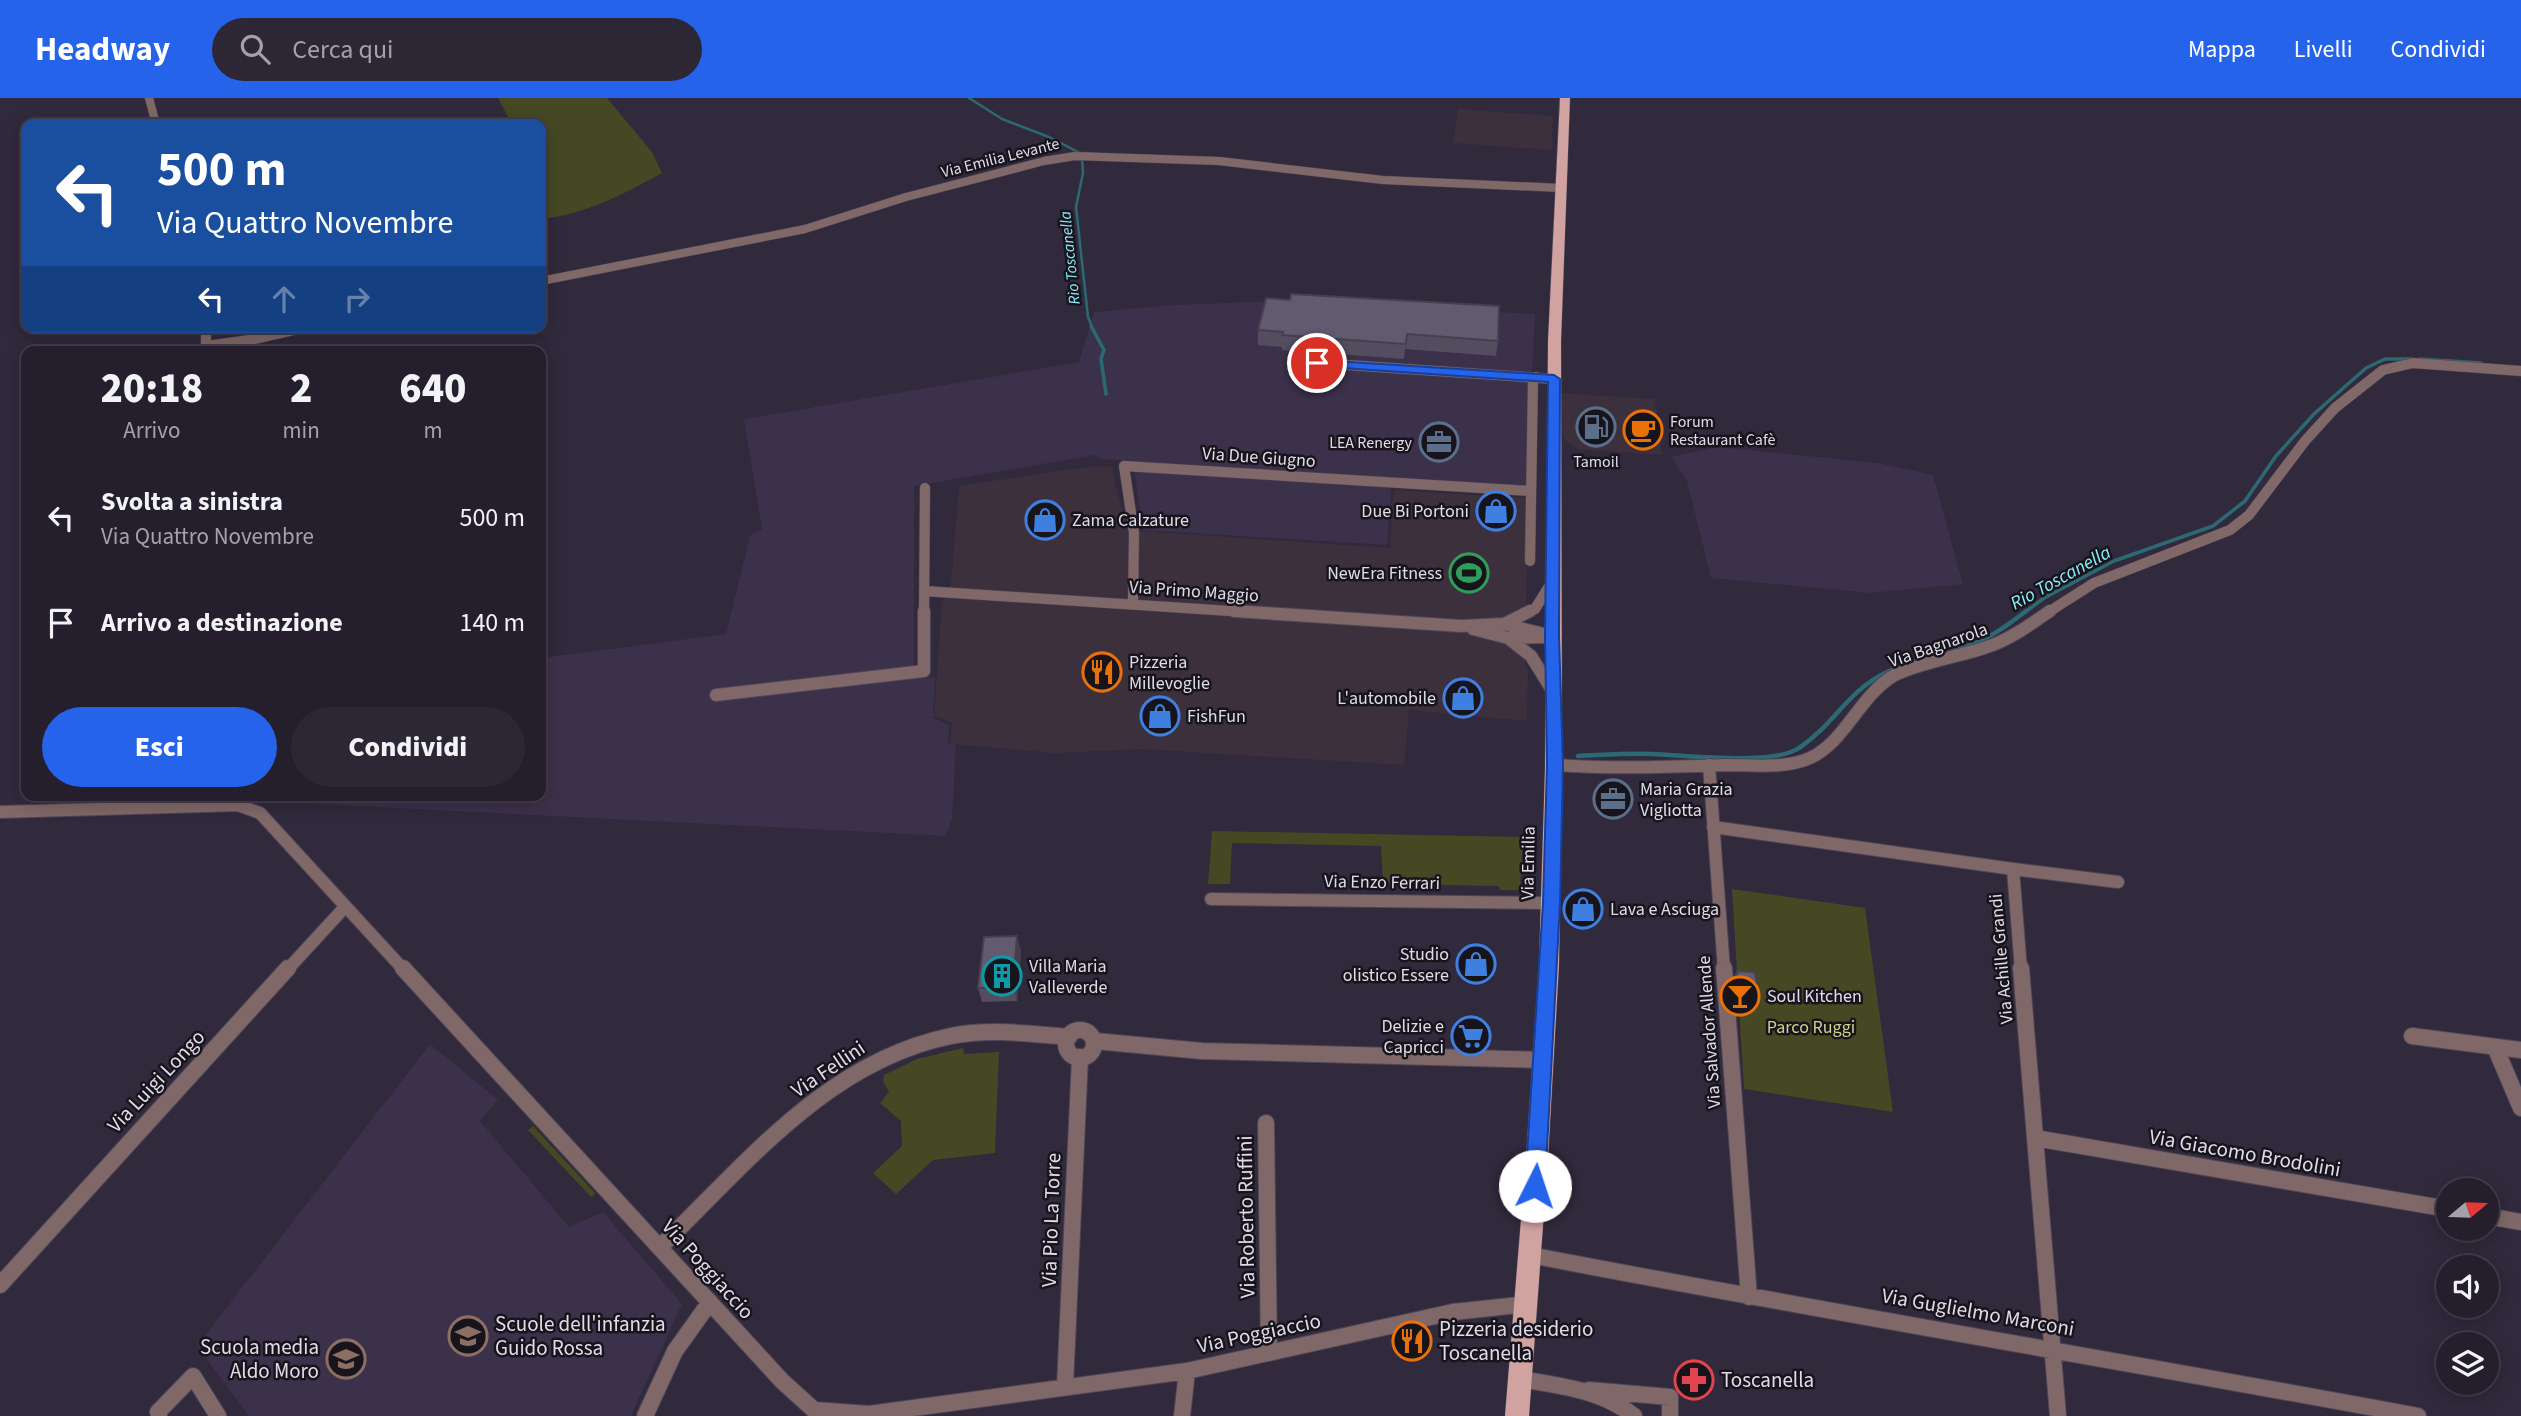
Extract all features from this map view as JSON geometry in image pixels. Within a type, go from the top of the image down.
[{"type":"main road","points":[[1561,188],[1565,98]]},
{"type":"main road","name":"Via Emilia","points":[[1517,1416],[1528,1304],[1551,903],[1555,765],[1552,690],[1554,379],[1561,188]]},
{"type":"street","points":[[149,98],[155,119]]},
{"type":"street","name":"Via Emilia Levante","points":[[546,280],[805,229],[906,197],[1044,161],[1076,156],[1219,161],[1383,180],[1561,188]]},
{"type":"street","points":[[221,346],[281,333]]},
{"type":"street","points":[[1307,372],[1317,363],[1554,379]]},
{"type":"street","name":"Via Bagnarola","points":[[1555,765],[1593,768],[1784,763],[1810,758],[1826,748],[1866,699],[1894,676],[1990,646],[2008,638],[2094,583],[2230,530],[2249,515],[2305,441],[2335,408],[2383,370],[2406,364],[2425,363],[2521,371]]},
{"type":"street","points":[[1530,561],[1533,378],[1536,377]]},
{"type":"street","name":"Via Due Giugno","points":[[1133,604],[1134,533],[1124,466],[1531,491]]},
{"type":"street","points":[[716,695],[924,671],[925,488]]},
{"type":"street","name":"Via Primo Maggio","points":[[1503,624],[1535,609],[1554,579]]},
{"type":"street","name":"Via Primo Maggio","points":[[924,591],[1461,626],[1503,624],[1552,636]]},
{"type":"street","name":"Via Primo Maggio","points":[[1461,626],[1508,638],[1552,636]]},
{"type":"street","name":"Via Primo Maggio","points":[[1508,638],[1531,656],[1552,690]]},
{"type":"street","name":"Via Salvador Allende","points":[[1709,765],[1749,1297]]},
{"type":"street","name":"Via Poggiaccio","points":[[0,813],[217,801]]},
{"type":"street","name":"Via Poggiaccio","points":[[237,801],[260,813],[782,1381],[814,1410],[869,1414],[1187,1371],[1453,1312],[1528,1304]]},
{"type":"street","name":"Via Achille Grandi","points":[[1713,827],[2013,869],[2059,1416]]},
{"type":"street","points":[[2013,869],[2118,882]]},
{"type":"street","name":"Via Enzo Ferrari","points":[[1211,899],[1551,903]]},
{"type":"street","name":"Via Luigi Longo","points":[[0,1285],[52,1224],[345,907]]},
{"type":"street","points":[[1083,1031],[1093,1036],[1095,1041],[1092,1051],[1080,1057],[1074,1056],[1066,1049],[1069,1037],[1083,1031]]},
{"type":"street","name":"Via Fellini","points":[[661,1247],[785,1125],[849,1076],[884,1057],[917,1044],[951,1036],[1021,1033],[1069,1037]]},
{"type":"street","points":[[2412,1036],[2521,1050]]},
{"type":"street","points":[[1095,1041],[1202,1051],[1544,1060]]},
{"type":"street","points":[[2495,1047],[2521,1108]]},
{"type":"street","name":"Via Pio La Torre","points":[[1065,1386],[1080,1057]]},
{"type":"street","name":"Via Roberto Ruffini","points":[[1266,1123],[1269,1353]]},
{"type":"street","name":"Via Giacomo Brodolini","points":[[2035,1138],[2436,1207]]},
{"type":"street","points":[[2499,1218],[2521,1222]]},
{"type":"street","name":"Via Guglielmo Marconi","points":[[1530,1255],[1749,1297],[2053,1348],[2418,1416]]},
{"type":"street","points":[[645,1416],[675,1351],[710,1301]]},
{"type":"street","points":[[1182,1416],[1187,1371]]},
{"type":"street","points":[[159,1416],[158,1412],[193,1376],[218,1416]]},
{"type":"street","points":[[1521,1379],[1581,1391],[1670,1397],[1670,1416]]},
{"type":"street","points":[[1581,1391],[1617,1405],[1634,1416]]},
{"type":"shaded area","points":[[1458,109],[1553,116],[1552,150],[1453,143]]},
{"type":"shaded area","points":[[1277,301],[1535,314],[1527,486],[1392,478],[1387,545],[1143,530],[1133,461],[1101,459],[1095,455],[914,486],[914,679],[935,677],[933,718],[949,725],[948,743],[956,745],[952,819],[946,836],[299,803],[546,801],[546,657],[726,634],[750,536],[762,529],[744,419],[1079,362],[1094,312],[1173,305]]},
{"type":"shaded area","points":[[1560,393],[1655,399],[1662,455],[1577,449],[1563,438]]},
{"type":"shaded area","points":[[1717,447],[1878,463],[1933,475],[1963,584],[1870,593],[1711,578],[1687,481],[1671,457]]},
{"type":"shaded area","points":[[1111,466],[1127,530],[1390,548],[1394,490],[1528,498],[1525,667],[1528,668],[1527,721],[1409,710],[1404,765],[1141,749],[1055,753],[950,744],[952,722],[934,716],[942,603],[951,583],[959,486],[1079,468]]},
{"type":"shaded area","points":[[430,1044],[498,1100],[480,1121],[569,1227],[603,1212],[682,1304],[631,1416],[249,1416],[197,1346]]},
{"type":"green space","points":[[498,98],[607,98],[652,152],[662,173],[588,208],[546,218],[546,119],[509,119]]},
{"type":"green space","points":[[1212,831],[1523,837],[1520,890],[1500,890],[1499,886],[1383,884],[1381,846],[1232,843],[1230,884],[1208,884]]},
{"type":"green space","name":"Parco Ruggi","points":[[1732,889],[1865,908],[1893,1112],[1744,1089]]},
{"type":"green space","points":[[963,1048],[964,1054],[999,1052],[995,1153],[933,1160],[896,1194],[873,1173],[902,1146],[901,1121],[880,1103],[889,1092],[883,1081],[884,1075],[917,1059]]},
{"type":"green space","points":[[533,1126],[595,1193],[593,1196],[591,1197],[528,1130]]},
{"type":"building","points":[[1291,294],[1499,306],[1498,341],[1407,334],[1406,344],[1282,335],[1283,332],[1258,330],[1266,298],[1290,300]]},
{"type":"building","name":"Villa Maria Valleverde","points":[[1017,936],[1013,987],[978,988],[984,937]]},
{"type":"building","points":[[1737,971],[1755,972],[1757,984],[1749,983],[1751,1000],[1740,999]]},
{"type":"waterway","name":"Rio Toscanella","points":[[969,98],[1002,119],[1049,137],[1080,153]]},
{"type":"waterway","name":"Rio Toscanella","points":[[1082,159],[1083,173],[1076,207],[1088,317],[1092,327]]},
{"type":"waterway","name":"Rio Toscanella","points":[[1091,326],[1104,350],[1101,359],[1106,394]]},
{"type":"waterway","name":"Rio Toscanella","points":[[2024,613],[2044,598],[2114,561],[2213,526],[2245,501],[2276,456],[2314,414],[2366,368],[2385,359],[2411,359]]},
{"type":"waterway","name":"Rio Toscanella","points":[[2420,359],[2481,363]]},
{"type":"waterway","name":"Rio Toscanella","points":[[1578,756],[1643,754],[1750,758],[1787,753],[1811,739],[1851,698],[1873,680],[1897,668],[1983,640],[2026,611]]},
{"type":"place","name":"Tamoil","points":[[1596,427]]},
{"type":"place","name":"Forum Restaurant Cafè","points":[[1643,430]]},
{"type":"place","name":"LEA Renergy","points":[[1439,442]]},
{"type":"place","name":"Due Bi Portoni","points":[[1496,511]]},
{"type":"place","name":"Zama Calzature","points":[[1045,520]]},
{"type":"place","name":"NewEra Fitness","points":[[1469,573]]},
{"type":"place","name":"Pizzeria Millevoglie","points":[[1102,672]]},
{"type":"place","name":"L'automobile","points":[[1463,698]]},
{"type":"place","name":"FishFun","points":[[1160,716]]},
{"type":"place","name":"Maria Grazia Vigliotta","points":[[1613,799]]},
{"type":"place","name":"Lava e Asciuga","points":[[1583,909]]},
{"type":"place","name":"Studio olistico Essere","points":[[1476,964]]},
{"type":"place","name":"Villa Maria Valleverde","points":[[1002,976]]},
{"type":"place","name":"Soul Kitchen","points":[[1740,996]]},
{"type":"place","name":"Delizie e Capricci","points":[[1471,1036]]},
{"type":"place","name":"Scuole dell'infanzia Guido Rossa","points":[[468,1336]]},
{"type":"place","name":"Pizzeria desiderio Toscanella","points":[[1412,1341]]},
{"type":"place","name":"Scuola media Aldo Moro","points":[[346,1359]]},
{"type":"place","name":"Toscanella","points":[[1694,1380]]},
{"type":"route","points":[[1317,363],[1554,379],[1552,690],[1555,765],[1544,1060],[1535,1186]]}]
